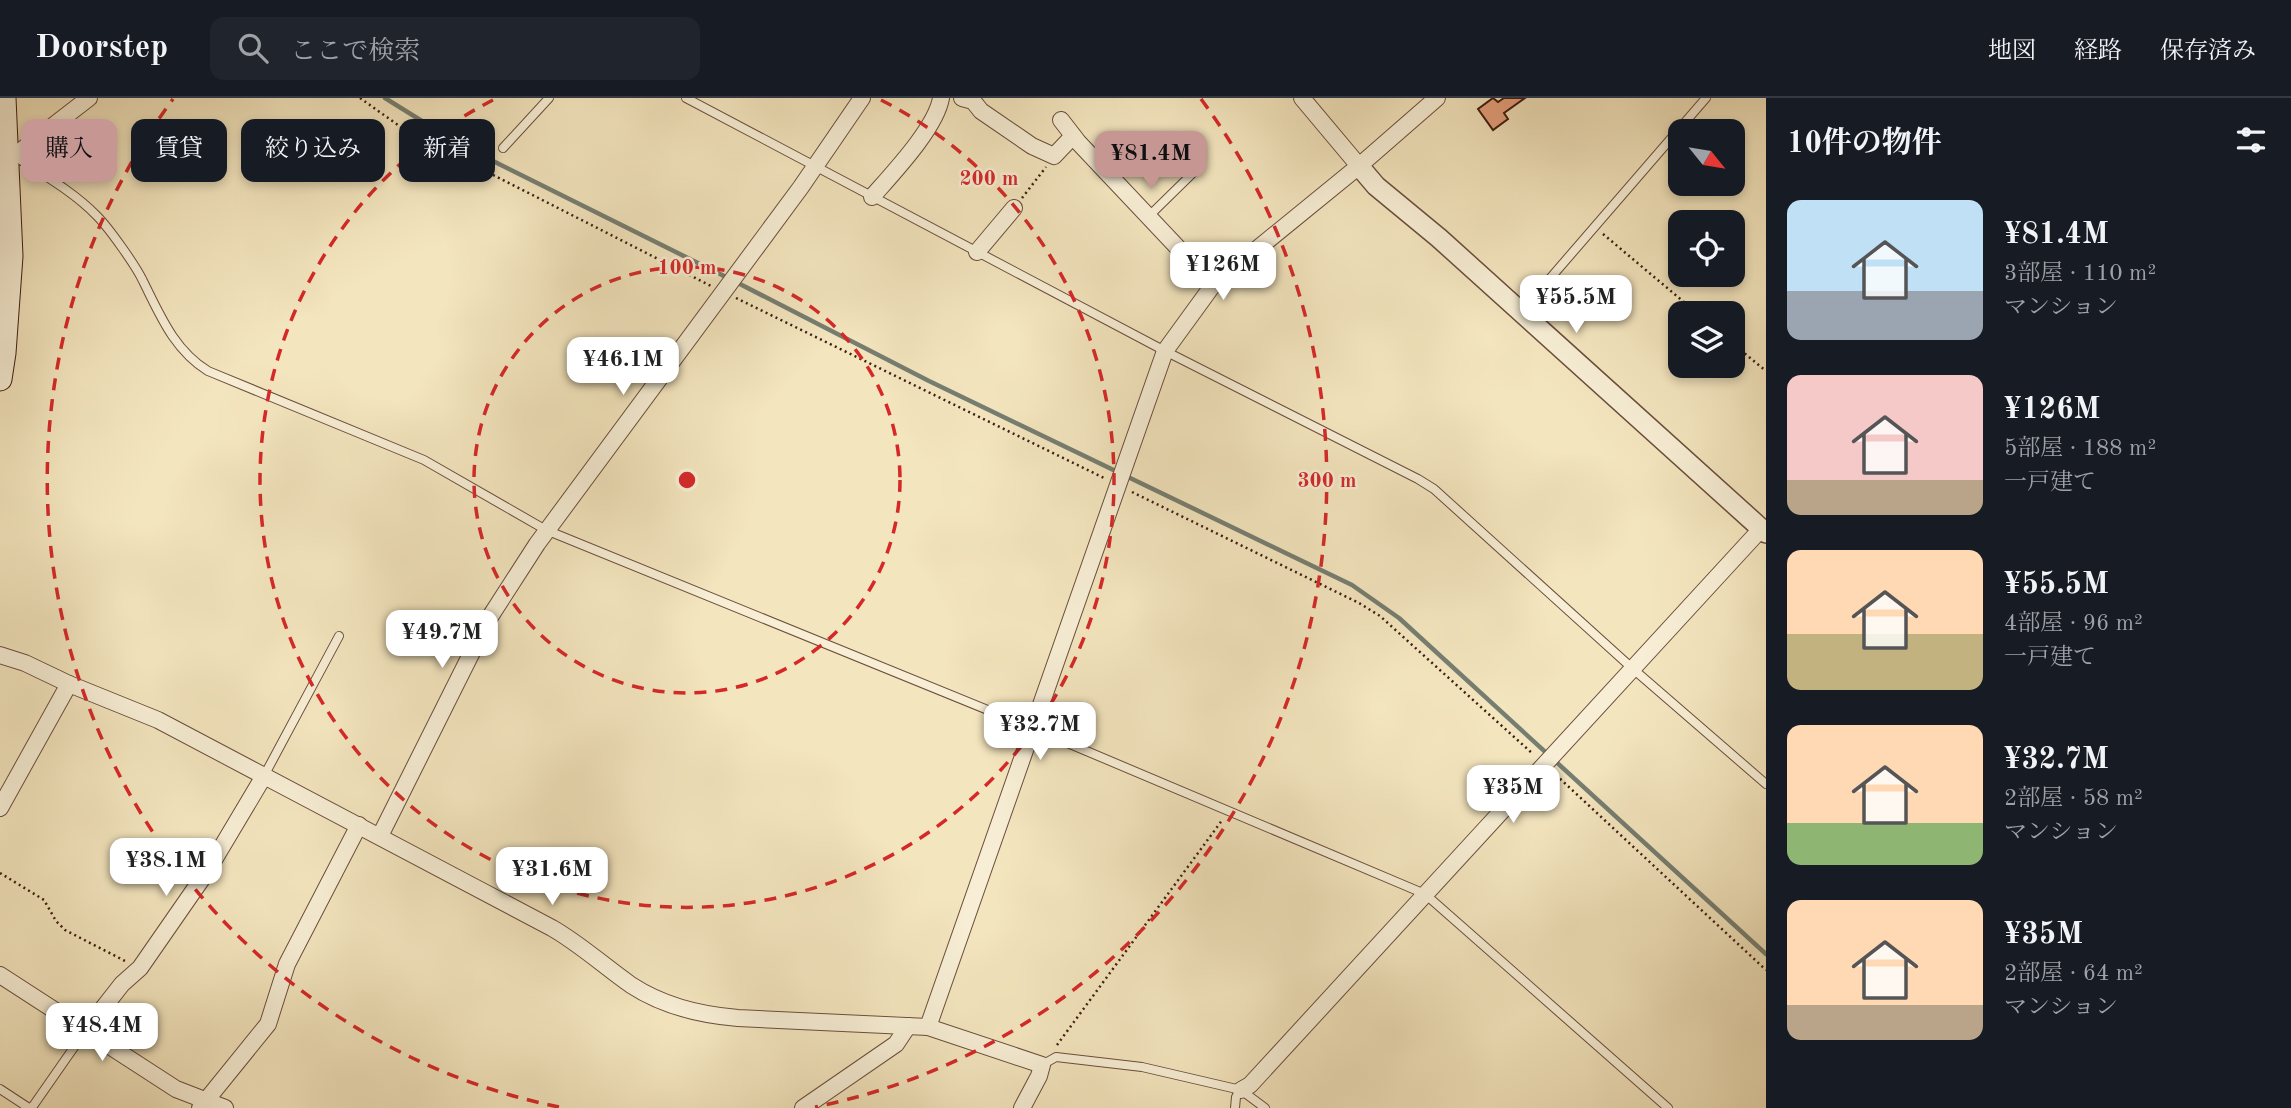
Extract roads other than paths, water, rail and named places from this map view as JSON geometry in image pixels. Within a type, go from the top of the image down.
[{"type":"main road","points":[[0,379],[4,354],[10,158],[4,98]]},
{"type":"street","points":[[10,158],[89,98]]},
{"type":"street","points":[[380,836],[488,620],[546,530],[731,284],[816,167],[862,98]]},
{"type":"street","points":[[872,197],[906,159],[942,98],[956,98]]},
{"type":"street","points":[[962,98],[973,101],[981,111],[1032,146],[1054,156],[1073,136]]},
{"type":"street","points":[[1241,1090],[1250,1085],[1632,668],[1764,531],[1419,220],[1376,186],[1302,98]]},
{"type":"street","points":[[928,1027],[1165,351],[1213,285],[1359,166],[1437,98]]},
{"type":"street","points":[[1061,120],[1213,285]]},
{"type":"street","points":[[977,252],[1014,208]]},
{"type":"street","points":[[0,655],[25,663],[158,720],[552,928],[573,940],[634,986],[682,1008],[716,1016],[928,1027],[1042,1065],[1022,1108]]},
{"type":"street","points":[[0,808],[69,684]]},
{"type":"street","points":[[86,1030],[122,984],[140,968],[208,870],[264,776]]},
{"type":"street","points":[[203,1104],[268,1024],[293,950],[359,825]]},
{"type":"street","points":[[0,975],[176,1089],[203,1104],[225,1108]]},
{"type":"street","points":[[803,1108],[895,1044],[908,1026]]},
{"type":"lane","points":[[503,148],[549,98]]},
{"type":"lane","points":[[686,98],[1165,351],[1434,489],[1632,668],[1766,784]]},
{"type":"lane","points":[[1521,312],[1706,98]]},
{"type":"lane","points":[[10,158],[65,189],[97,216],[142,279],[160,318],[193,362],[208,371],[425,460],[546,530],[1032,728],[1425,894],[1668,1108]]},
{"type":"lane","points":[[1149,216],[1198,168]]},
{"type":"lane","points":[[264,776],[339,636]]},
{"type":"lane","points":[[0,1089],[21,1104],[29,1108],[33,1106],[86,1030]]},
{"type":"lane","points":[[1042,1065],[1056,1057],[1142,1066],[1241,1090],[1265,1108]]},
{"type":"lane","points":[[1235,1108],[1236,1097],[1241,1090]]},
{"type":"waterway","points":[[385,98],[459,144],[728,278]]},
{"type":"waterway","points":[[736,282],[929,381],[1352,585],[1399,618],[1766,954]]}]
